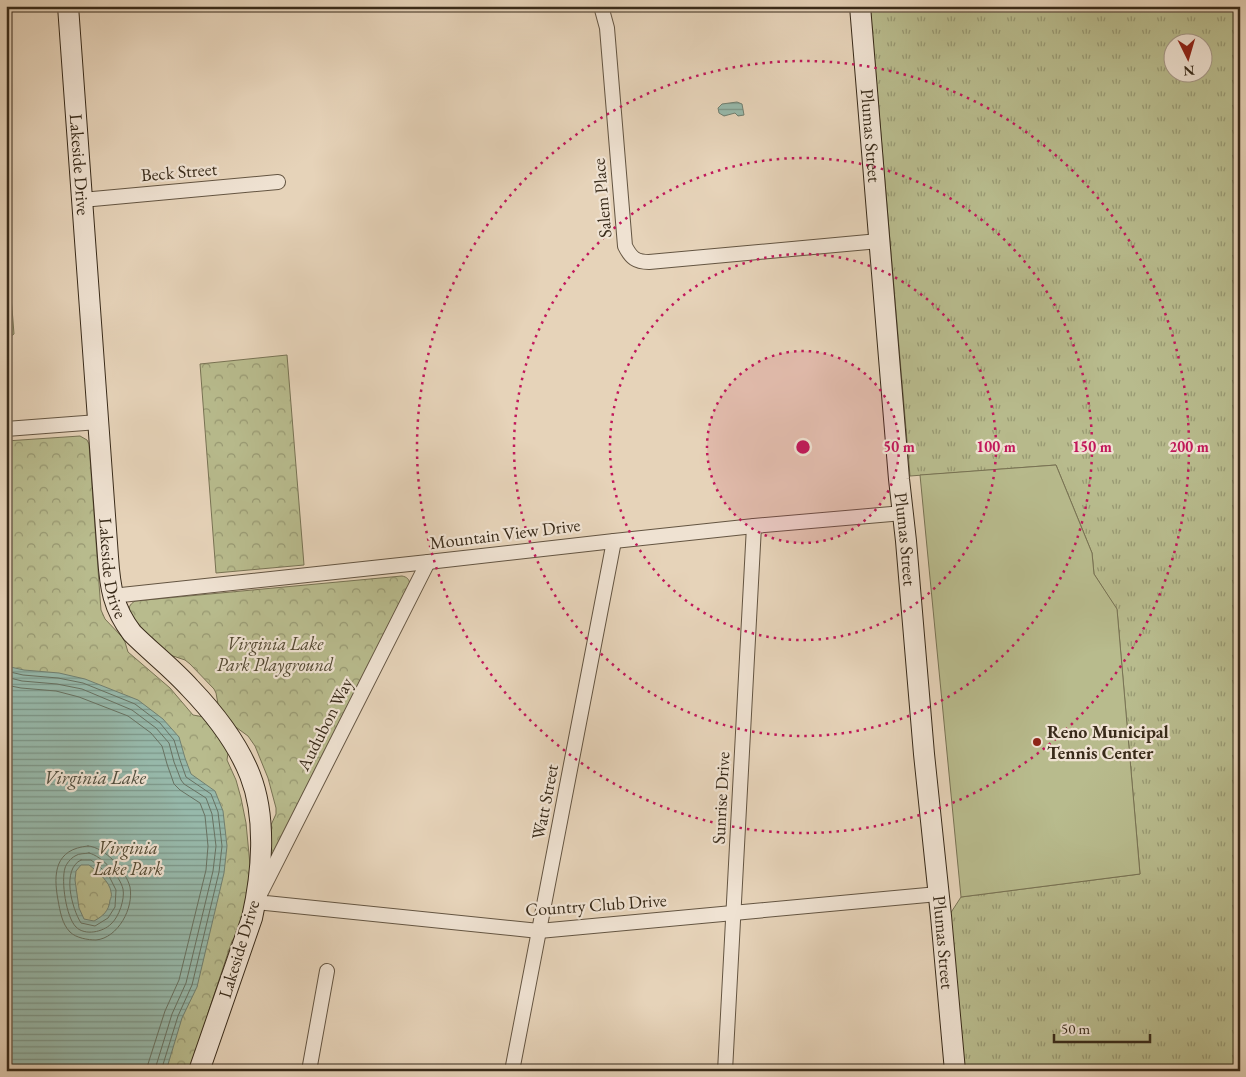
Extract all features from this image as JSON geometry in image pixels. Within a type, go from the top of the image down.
[{"type":"street","name":"Lakeside Drive","points":[[68,6],[112,596],[118,611],[132,633],[202,701],[230,738],[250,776],[256,794],[260,824],[261,847],[256,902],[246,938],[199,1071]]},
{"type":"street","name":"Salem Place","points":[[601,6],[607,28],[625,246],[629,254],[635,259],[649,262],[879,241]]},
{"type":"street","name":"Plumas Street","points":[[860,6],[924,754],[955,1071]]},
{"type":"street","name":"Beck Street","points":[[82,200],[278,182]]},
{"type":"street","points":[[6,429],[98,422]]},
{"type":"street","name":"Mountain View Drive","points":[[112,596],[614,540],[903,513]]},
{"type":"street","name":"Sunrise Drive","points":[[724,1071],[754,526]]},
{"type":"street","name":"Watt Street","points":[[512,1071],[614,540]]},
{"type":"street","name":"Audubon Way","points":[[256,902],[428,562]]},
{"type":"street","name":"Country Club Drive","points":[[256,902],[539,932],[733,912],[938,894]]},
{"type":"street","points":[[308,1071],[327,971]]},
{"type":"green space","points":[[870,6],[1240,6],[1240,1071],[964,1071],[950,914],[961,897],[1140,874],[1117,610],[1094,574],[1092,553],[1056,465],[910,476]]},
{"type":"green space","points":[[6,232],[14,334],[6,340]]},
{"type":"green space","points":[[287,355],[304,565],[216,573],[200,364]]},
{"type":"green space","points":[[6,357],[10,412],[6,412]]},
{"type":"green space","name":"Virginia Lake","points":[[80,436],[87,440],[89,444],[101,610],[105,619],[123,638],[128,652],[170,688],[193,715],[204,717],[226,747],[228,753],[227,760],[236,780],[246,823],[250,865],[246,902],[239,931],[232,941],[208,1013],[207,1028],[192,1071],[6,1071],[6,441]]},
{"type":"green space","name":"Reno Municipal Tennis Center","points":[[1056,465],[1092,553],[1094,574],[1117,609],[1140,874],[961,897],[920,475]]},
{"type":"green space","name":"Virginia Lake Park Playground","points":[[402,576],[408,578],[410,584],[268,864],[271,847],[271,825],[276,814],[276,808],[268,778],[255,746],[248,736],[233,725],[223,712],[218,704],[214,689],[185,660],[170,655],[155,645],[128,614],[130,606],[135,601]]},
{"type":"water","points":[[737,102],[742,104],[744,115],[738,116],[735,113],[724,116],[719,113],[718,108],[722,104]]},
{"type":"water","name":"Virginia Lake","points":[[6,666],[24,670],[59,673],[85,679],[138,700],[163,719],[179,737],[191,774],[215,791],[223,811],[227,846],[224,873],[197,987],[182,1018],[166,1071],[6,1071]],"holes":[[[81,865],[89,865],[106,881],[111,894],[107,910],[94,921],[84,919],[79,908],[75,880],[76,871]]]},
{"type":"place","name":"Reno Municipal Tennis Center","points":[[1037,742]]},
{"type":"park label","name":"Virginia Lake Park","points":[[128,858]]}]
